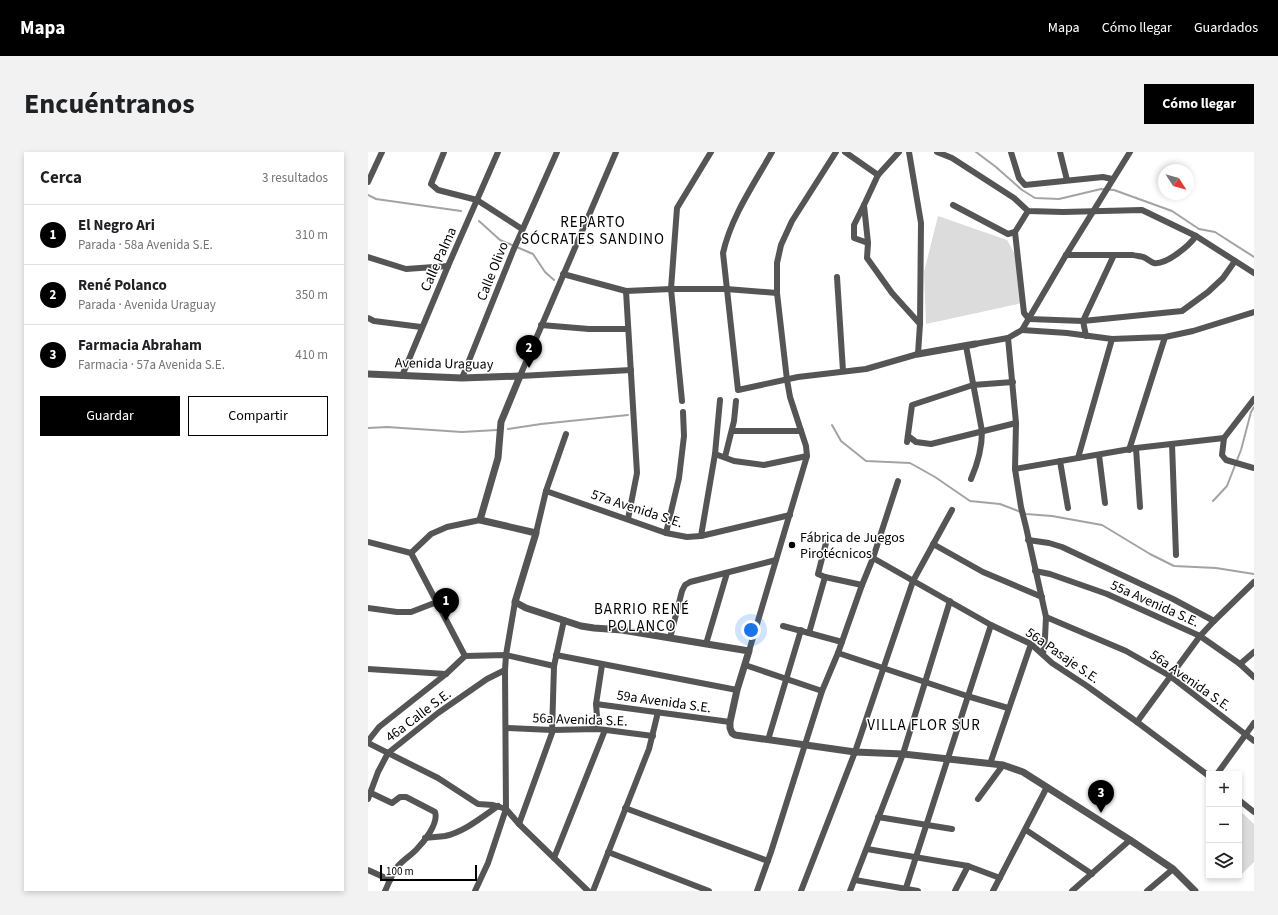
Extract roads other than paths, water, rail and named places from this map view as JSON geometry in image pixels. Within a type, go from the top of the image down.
[{"type":"street","points":[[368,182],[382,152]]},
{"type":"street","points":[[444,152],[431,184],[438,190],[477,200],[522,229]]},
{"type":"street","name":"Calle Palma","points":[[402,376],[421,327],[498,152]]},
{"type":"street","name":"Calle Olivo","points":[[462,378],[522,229],[557,152]]},
{"type":"street","points":[[480,520],[498,458],[501,422],[616,152]]},
{"type":"street","points":[[682,401],[670,289],[677,208],[711,152]]},
{"type":"street","points":[[772,152],[732,224],[726,238],[723,253],[738,390],[798,377],[866,368],[918,354],[1008,338],[1022,330],[1112,179],[1130,152]]},
{"type":"street","points":[[836,152],[792,221],[781,245],[777,263],[777,293],[787,380],[790,398],[806,446],[807,456],[737,690],[730,722],[732,733],[743,737],[856,752],[902,754],[1003,765],[1023,772],[1130,840],[1172,869],[1194,891]]},
{"type":"street","points":[[845,152],[878,176]]},
{"type":"street","points":[[868,243],[854,238],[854,225],[878,176],[899,152]]},
{"type":"street","points":[[910,152],[921,223],[920,324],[918,354]]},
{"type":"street","points":[[937,152],[952,158],[1014,198],[1028,211],[1063,212],[1142,210],[1196,236],[1254,273]]},
{"type":"street","points":[[1011,152],[1019,178],[1025,185],[1103,177],[1112,179]]},
{"type":"street","points":[[1060,152],[1067,180]]},
{"type":"street","points":[[864,205],[868,243],[867,258],[892,292],[920,324]]},
{"type":"street","points":[[953,205],[1008,234],[1015,232]]},
{"type":"street","points":[[1028,211],[1015,232],[1024,313],[1029,319],[1083,321],[1182,311],[1208,292],[1223,278],[1235,261]]},
{"type":"street","points":[[1066,255],[1133,255],[1158,263],[1178,254],[1191,244],[1196,236]]},
{"type":"street","points":[[1086,336],[1083,321],[1114,255]]},
{"type":"street","points":[[368,257],[406,269],[448,266]]},
{"type":"street","points":[[563,274],[626,291],[726,289],[777,293]]},
{"type":"street","points":[[837,277],[843,371]]},
{"type":"street","points":[[626,291],[636,473],[628,519]]},
{"type":"street","points":[[1022,330],[1067,333],[1112,339],[1165,337],[1193,331],[1254,312]]},
{"type":"street","points":[[368,318],[374,321],[421,327]]},
{"type":"street","points":[[542,325],[589,329],[628,329]]},
{"type":"street","points":[[1129,450],[1165,337]]},
{"type":"street","points":[[1008,338],[1016,423],[1015,470],[1021,507],[1046,617],[1046,638],[1043,654]]},
{"type":"street","points":[[1078,458],[1112,339]]},
{"type":"street","points":[[966,346],[982,431],[982,443],[979,460],[971,479]]},
{"type":"street","points":[[520,376],[631,370]]},
{"type":"street","name":"Avenida Uraguay","points":[[368,374],[462,378],[520,376]]},
{"type":"street","points":[[1013,382],[973,385],[912,405],[908,439],[916,442],[931,444],[1016,423]]},
{"type":"street","points":[[1254,399],[1224,438],[1222,455],[1226,460],[1254,468]]},
{"type":"street","points":[[701,536],[716,454],[720,400]]},
{"type":"street","points":[[725,457],[734,421],[736,401]]},
{"type":"street","points":[[666,533],[679,478],[684,436],[683,412]]},
{"type":"street","points":[[732,431],[801,431]]},
{"type":"street","points":[[475,891],[488,863],[506,809],[505,670],[515,602],[536,533],[546,492],[566,434]]},
{"type":"street","points":[[1015,470],[1136,448],[1224,438]]},
{"type":"street","points":[[1172,444],[1176,555]]},
{"type":"street","points":[[1136,448],[1140,507]]},
{"type":"street","points":[[716,454],[734,461],[764,465],[807,456]]},
{"type":"street","points":[[1099,455],[1105,503]]},
{"type":"street","points":[[1060,461],[1068,508]]},
{"type":"street","points":[[757,891],[806,745],[822,692],[873,558],[898,481]]},
{"type":"street","name":"57a Avenida S.E.","points":[[546,492],[666,533],[687,537],[701,536],[790,515]]},
{"type":"street","points":[[801,891],[856,752],[913,581],[952,510]]},
{"type":"street","points":[[411,552],[431,534],[446,527],[480,520],[536,533]]},
{"type":"street","points":[[1028,540],[1049,543],[1062,547],[1167,596],[1214,621]]},
{"type":"street","points":[[368,542],[411,552],[464,656]]},
{"type":"street","points":[[826,542],[818,574],[825,577],[862,585]]},
{"type":"street","points":[[933,544],[983,572],[1042,597]]},
{"type":"street","name":"56a Pasaje S.E.","points":[[873,558],[991,625],[1031,644],[1052,663],[1087,686],[1206,774]]},
{"type":"street","points":[[670,638],[682,591],[685,585],[690,582],[776,560]]},
{"type":"street","name":"55a Avenida S.E.","points":[[1035,571],[1050,574],[1107,594],[1200,636],[1240,664],[1254,677]]},
{"type":"street","points":[[706,644],[727,573]]},
{"type":"street","points":[[809,633],[825,577]]},
{"type":"street","points":[[1137,722],[1200,636],[1254,582]]},
{"type":"street","points":[[850,891],[902,754],[926,682],[950,601]]},
{"type":"street","points":[[368,608],[397,612],[411,612],[437,602]]},
{"type":"street","points":[[515,602],[526,608],[594,628],[622,630],[749,652]]},
{"type":"street","name":"56a Avenida S.E.","points":[[1046,617],[1126,651],[1170,676],[1254,741]]},
{"type":"street","points":[[519,824],[552,730],[554,666],[564,620]]},
{"type":"street","points":[[905,890],[991,625]]},
{"type":"street","points":[[783,626],[842,642]]},
{"type":"street","points":[[768,740],[800,630]]},
{"type":"street","points":[[990,764],[1031,644]]},
{"type":"street","points":[[1240,664],[1254,652]]},
{"type":"street","points":[[838,653],[967,696],[1008,708]]},
{"type":"street","points":[[554,666],[506,655],[464,656],[446,674],[379,727],[368,740],[388,753],[438,778],[478,804],[498,806],[506,809],[519,824],[588,891]]},
{"type":"street","points":[[556,655],[737,690]]},
{"type":"street","points":[[554,858],[601,729],[596,704],[602,665]]},
{"type":"street","points":[[745,665],[822,692]]},
{"type":"street","points":[[368,669],[446,674]]},
{"type":"street","name":"46a Calle S.E.","points":[[368,799],[378,772],[388,753],[462,696],[487,679],[505,670]]},
{"type":"street","name":"59a Avenida S.E.","points":[[596,704],[730,722]]},
{"type":"street","points":[[592,891],[649,750],[658,712]]},
{"type":"street","points":[[1218,771],[1254,723]]},
{"type":"street","name":"56a Avenida S.E.","points":[[506,728],[552,730],[601,729],[653,736]]},
{"type":"street","points":[[978,799],[1003,765]]},
{"type":"street","points":[[993,891],[1047,788]]},
{"type":"street","points":[[371,792],[393,803],[400,797],[406,796],[435,812],[436,820],[431,830],[416,850],[396,867],[385,891]]},
{"type":"street","points":[[1242,802],[1254,812]]},
{"type":"street","points":[[425,838],[446,836],[459,831],[476,822],[498,806]]},
{"type":"street","points":[[625,808],[768,861]]},
{"type":"street","points":[[878,817],[952,829]]},
{"type":"street","points":[[1026,830],[1092,874]]},
{"type":"street","points":[[1072,891],[1130,840]]},
{"type":"street","points":[[867,849],[916,856],[968,866],[1000,878]]},
{"type":"street","points":[[608,852],[708,891]]},
{"type":"street","points":[[955,891],[968,866]]},
{"type":"street","points":[[1147,891],[1172,869]]},
{"type":"street","points":[[368,870],[390,880]]},
{"type":"street","points":[[855,880],[905,890],[918,891]]},
{"type":"waterway","points":[[976,152],[1022,190],[1035,198],[1059,199],[1101,189],[1114,190],[1172,211],[1199,229],[1215,232],[1254,257]]},
{"type":"waterway","points":[[368,195],[376,199],[461,211]]},
{"type":"waterway","points":[[479,221],[500,240],[533,254],[545,272],[554,280]]},
{"type":"waterway","points":[[1213,501],[1227,486],[1241,450],[1251,412],[1254,407]]},
{"type":"waterway","points":[[508,429],[628,415]]},
{"type":"waterway","points":[[832,425],[841,441],[866,461],[910,463],[935,477],[970,501],[1000,504],[1026,514],[1052,516],[1102,525],[1150,554],[1174,566],[1216,568],[1254,574]]},
{"type":"waterway","points":[[368,428],[387,427],[462,432],[497,430]]},
{"type":"place","name":"René Polanco","points":[[529,368]]},
{"type":"place","name":"Fábrica de Juegos Pirotécnicos","points":[[792,545]]},
{"type":"place","name":"El Negro Ari","points":[[446,621]]},
{"type":"place","name":"Farmacia Abraham","points":[[1101,813]]},
{"type":"district","name":"REPARTO SÓCRATES SANDINO","points":[[593,230]]},
{"type":"district","name":"BARRIO RENÉ POLANCO","points":[[642,618]]},
{"type":"district","name":"VILLA FLOR SUR","points":[[924,725]]}]
